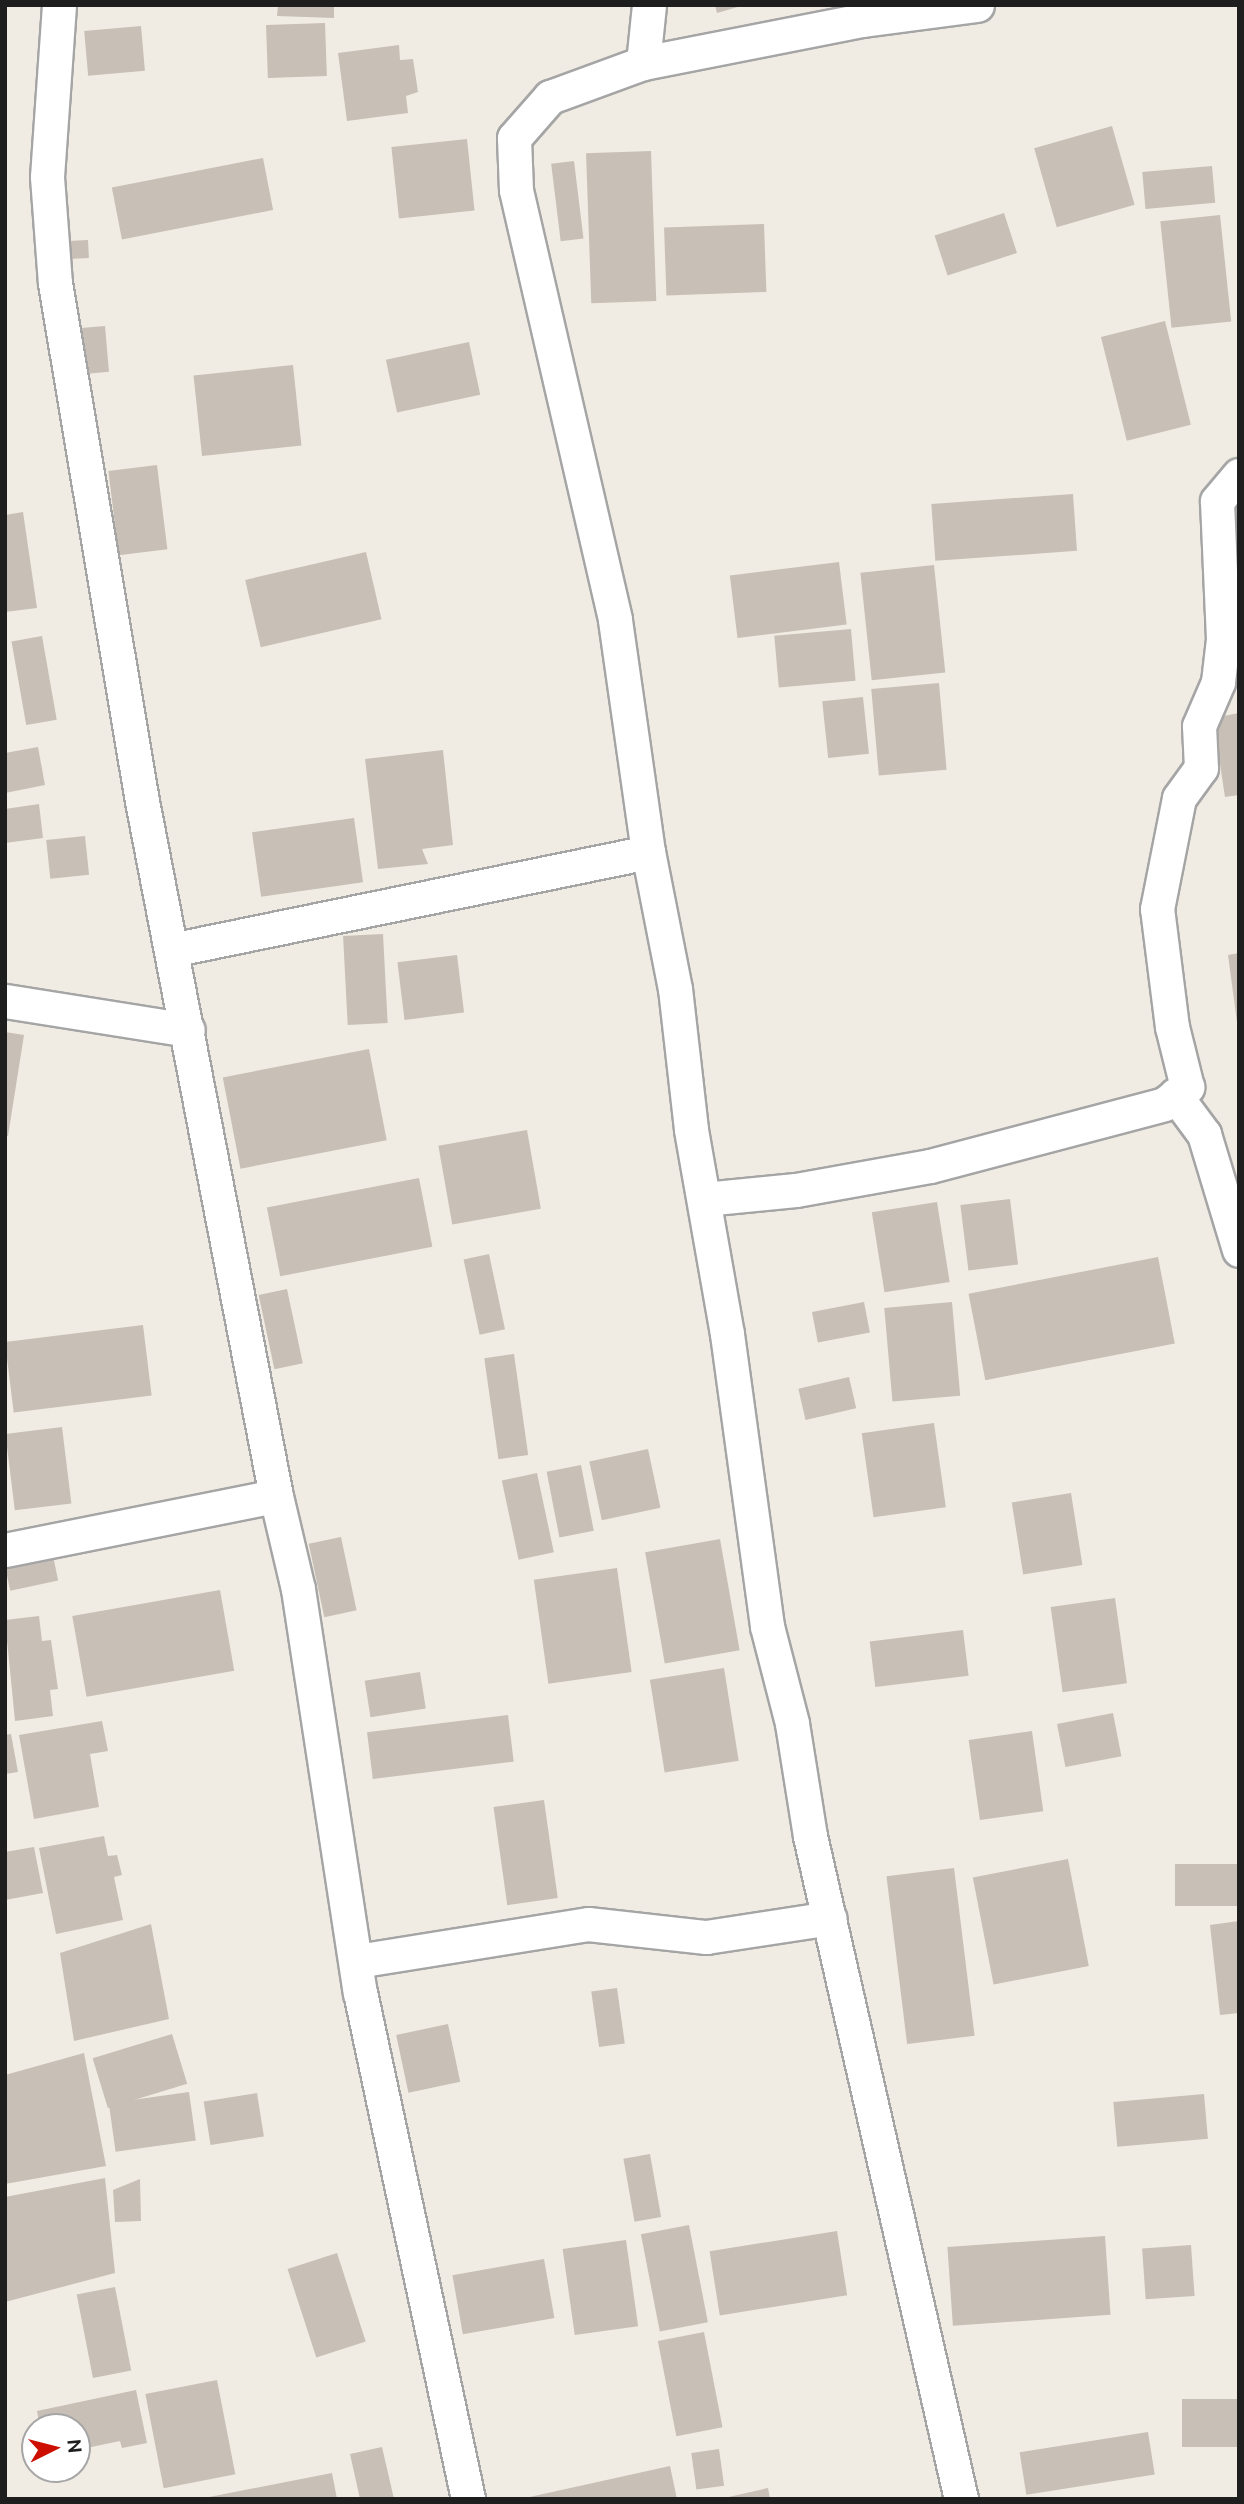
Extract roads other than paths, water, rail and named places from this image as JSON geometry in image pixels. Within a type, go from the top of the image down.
[{"type":"street","points":[[59,5],[47,177],[55,283],[171,950],[276,1496],[298,1589],[357,1961],[468,2499]]},
{"type":"street","points":[[643,63],[649,5]]},
{"type":"street","points":[[961,2499],[830,1918],[759,1581],[704,1199],[691,1129],[675,989],[648,852],[615,619],[516,190],[514,138],[550,97],[643,63],[863,20],[977,5]]},
{"type":"street","points":[[704,1199],[796,1190],[930,1166],[1164,1104],[1187,1087],[1172,1027],[1157,909],[1179,798],[1201,768],[1199,726],[1218,682],[1223,639],[1217,500],[1239,475]]},
{"type":"street","points":[[171,950],[648,852]]},
{"type":"street","points":[[5,1001],[188,1030]]},
{"type":"street","points":[[1175,1095],[1203,1134],[1239,1250]]},
{"type":"street","points":[[5,1550],[276,1496]]},
{"type":"street","points":[[357,1961],[588,1924],[706,1937],[830,1918]]}]
